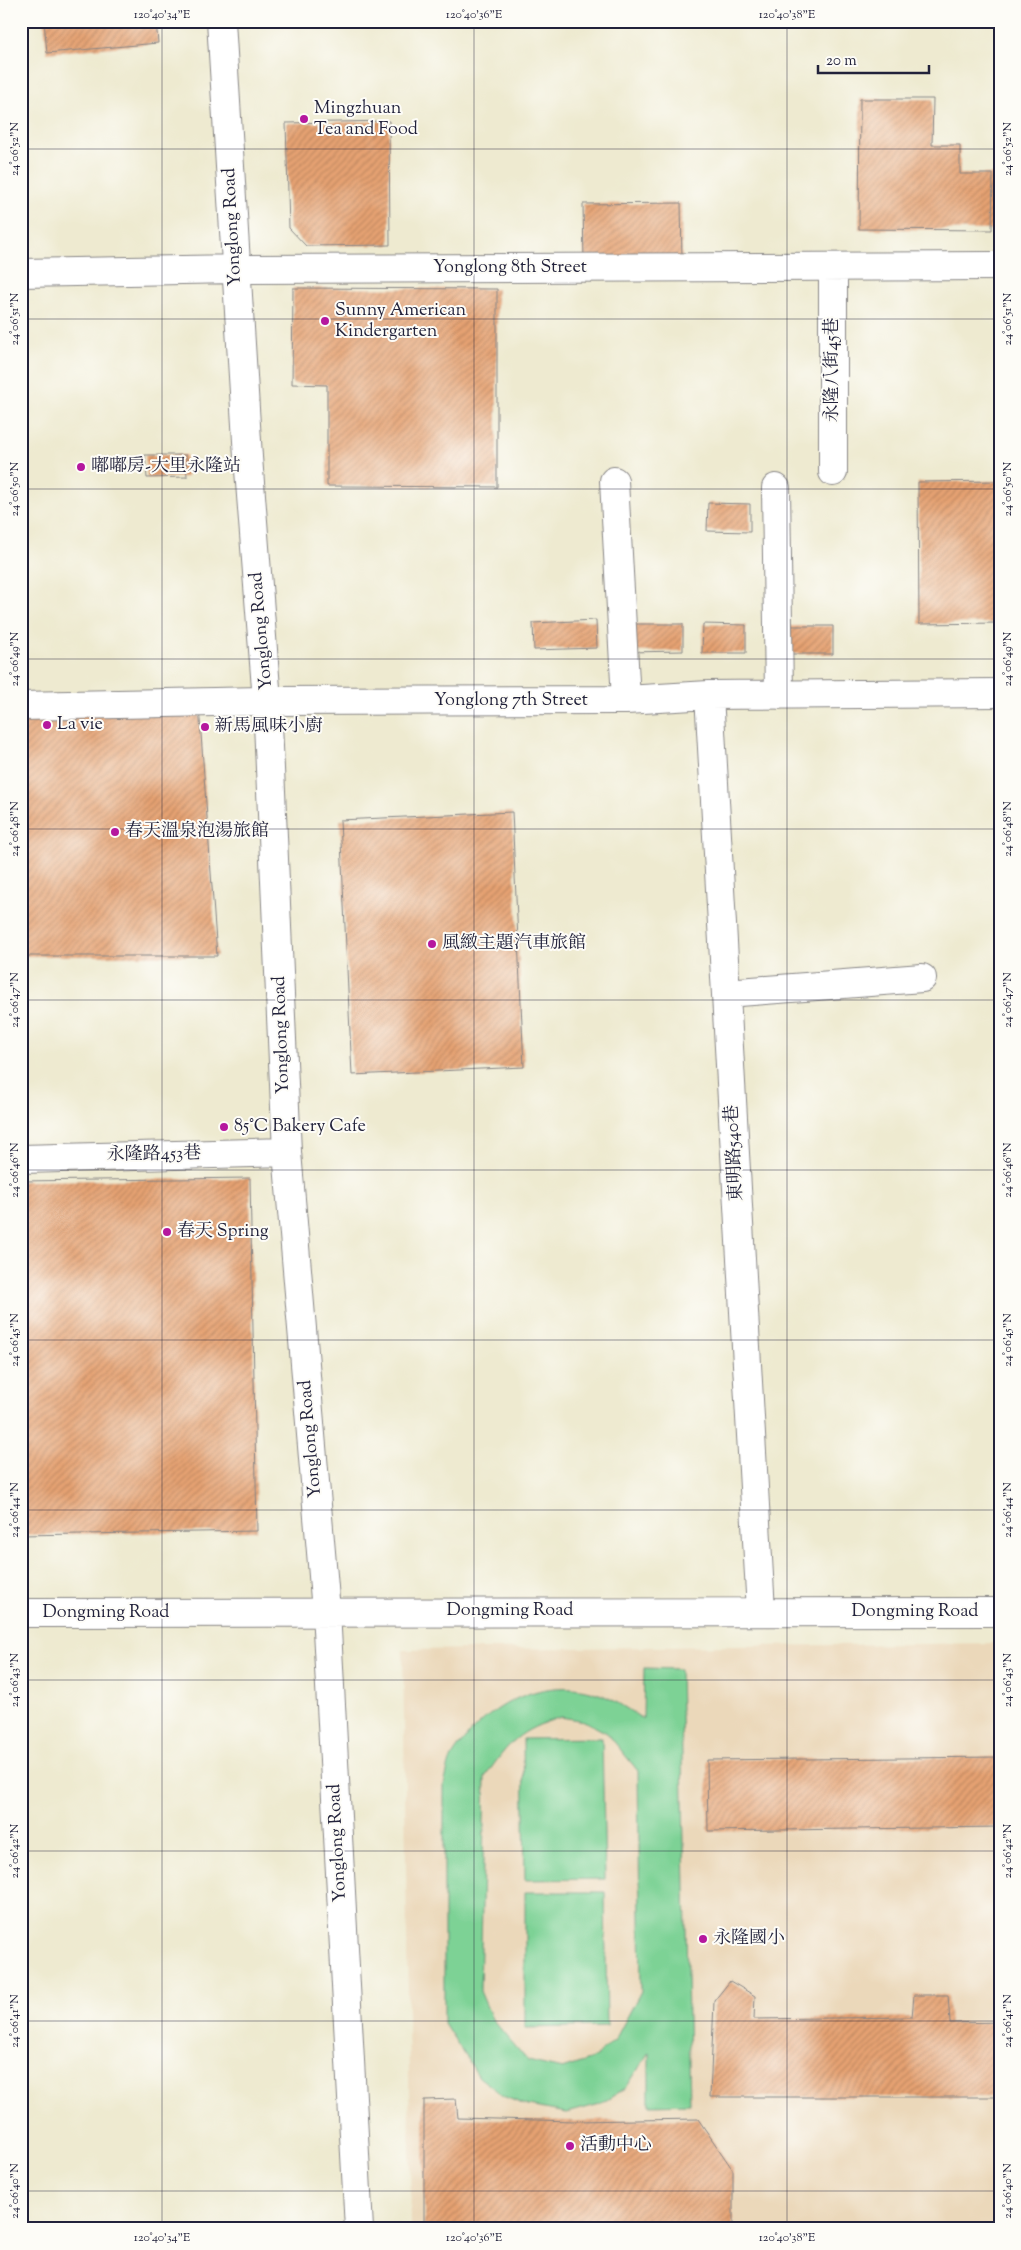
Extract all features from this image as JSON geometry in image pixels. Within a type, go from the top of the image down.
[{"type":"street","name":"Yonglong Road","points":[[221,21],[248,457],[267,701],[287,1152],[326,1612],[359,2229]]},
{"type":"street","name":"Yonglong 8th Street","points":[[21,273],[236,269],[1000,266]]},
{"type":"street","name":"永隆八街45巷","points":[[832,472],[833,268]]},
{"type":"street","points":[[614,481],[626,700]]},
{"type":"street","points":[[776,488],[778,695]]},
{"type":"street","name":"Yonglong 7th Street","points":[[21,706],[267,701],[626,700],[709,695],[1000,693]]},
{"type":"street","name":"東明路540巷","points":[[709,695],[761,1611]]},
{"type":"street","points":[[726,993],[922,978]]},
{"type":"street","name":"永隆路453巷","points":[[21,1158],[287,1152]]},
{"type":"street","name":"Dongming Road","points":[[21,1613],[1000,1612]]},
{"type":"shaded area","name":"永隆國小","points":[[1000,1643],[1000,2229],[411,2229],[403,1650]]},
{"type":"green space","points":[[644,1668],[680,1669],[690,2104],[649,2105],[649,2052],[626,2088],[600,2104],[567,2113],[528,2106],[505,2097],[479,2077],[444,2023],[444,1784],[449,1765],[453,1755],[480,1723],[515,1699],[534,1692],[555,1688],[575,1688],[596,1693],[614,1701],[643,1719]],"holes":[[[561,1717],[584,1721],[607,1733],[638,1771],[641,1991],[615,2040],[592,2059],[562,2069],[528,2061],[492,2019],[480,1991],[485,1777],[501,1754],[516,1739],[534,1727]]]},
{"type":"green space","points":[[602,1738],[605,1879],[525,1880],[523,1739]]},
{"type":"green space","points":[[525,1892],[605,1892],[607,2026],[525,2028]]},
{"type":"building","points":[[44,21],[156,21],[158,43],[47,53]]},
{"type":"building","points":[[860,99],[933,99],[932,145],[960,145],[960,174],[993,174],[992,230],[859,229]]},
{"type":"building","points":[[389,121],[390,245],[306,246],[289,228],[286,123]]},
{"type":"building","points":[[681,203],[682,260],[584,262],[583,204]]},
{"type":"building","points":[[293,288],[497,289],[497,487],[327,486],[327,385],[292,384]]},
{"type":"building","points":[[145,455],[186,455],[187,477],[147,478]]},
{"type":"building","points":[[1000,481],[1000,623],[919,624],[918,482]]},
{"type":"building","points":[[708,503],[750,504],[750,532],[707,531]]},
{"type":"building","points":[[596,620],[597,648],[534,650],[533,623]]},
{"type":"building","points":[[627,624],[683,624],[683,651],[627,652]]},
{"type":"building","points":[[703,624],[746,625],[746,653],[702,653]]},
{"type":"building","points":[[772,626],[833,626],[833,654],[773,654]]},
{"type":"building","name":"春天溫泉泡湯旅館","points":[[199,706],[217,956],[21,956],[21,708]]},
{"type":"building","name":"風緻主題汽車旅館","points":[[512,812],[524,1067],[352,1075],[340,820]]},
{"type":"building","points":[[250,1178],[257,1531],[21,1535],[21,1181]]},
{"type":"building","points":[[1000,1757],[1000,1827],[708,1831],[707,1760]]},
{"type":"building","points":[[730,1981],[755,1996],[754,2019],[912,2017],[914,1995],[948,1995],[950,2023],[1000,2022],[1000,2097],[710,2097],[714,2001]]},
{"type":"building","name":"活動中心","points":[[456,2099],[458,2118],[575,2121],[698,2119],[733,2170],[733,2229],[424,2229],[424,2100]]},
{"type":"place","name":"Mingzhuan Tea and Food","points":[[304,119]]},
{"type":"place","name":"Sunny American Kindergarten","points":[[325,321]]},
{"type":"place","name":"嘟嘟房-大里永隆站","points":[[81,467]]},
{"type":"place","name":"La vie","points":[[47,725]]},
{"type":"place","name":"新馬風味小廚","points":[[205,727]]},
{"type":"place","name":"春天溫泉泡湯旅館","points":[[115,832]]},
{"type":"place","name":"風緻主題汽車旅館","points":[[432,944]]},
{"type":"place","name":"85°C Bakery Cafe","points":[[224,1127]]},
{"type":"place","name":"春天 Spring","points":[[167,1232]]},
{"type":"place","name":"永隆國小","points":[[703,1939]]},
{"type":"place","name":"活動中心","points":[[570,2146]]}]
